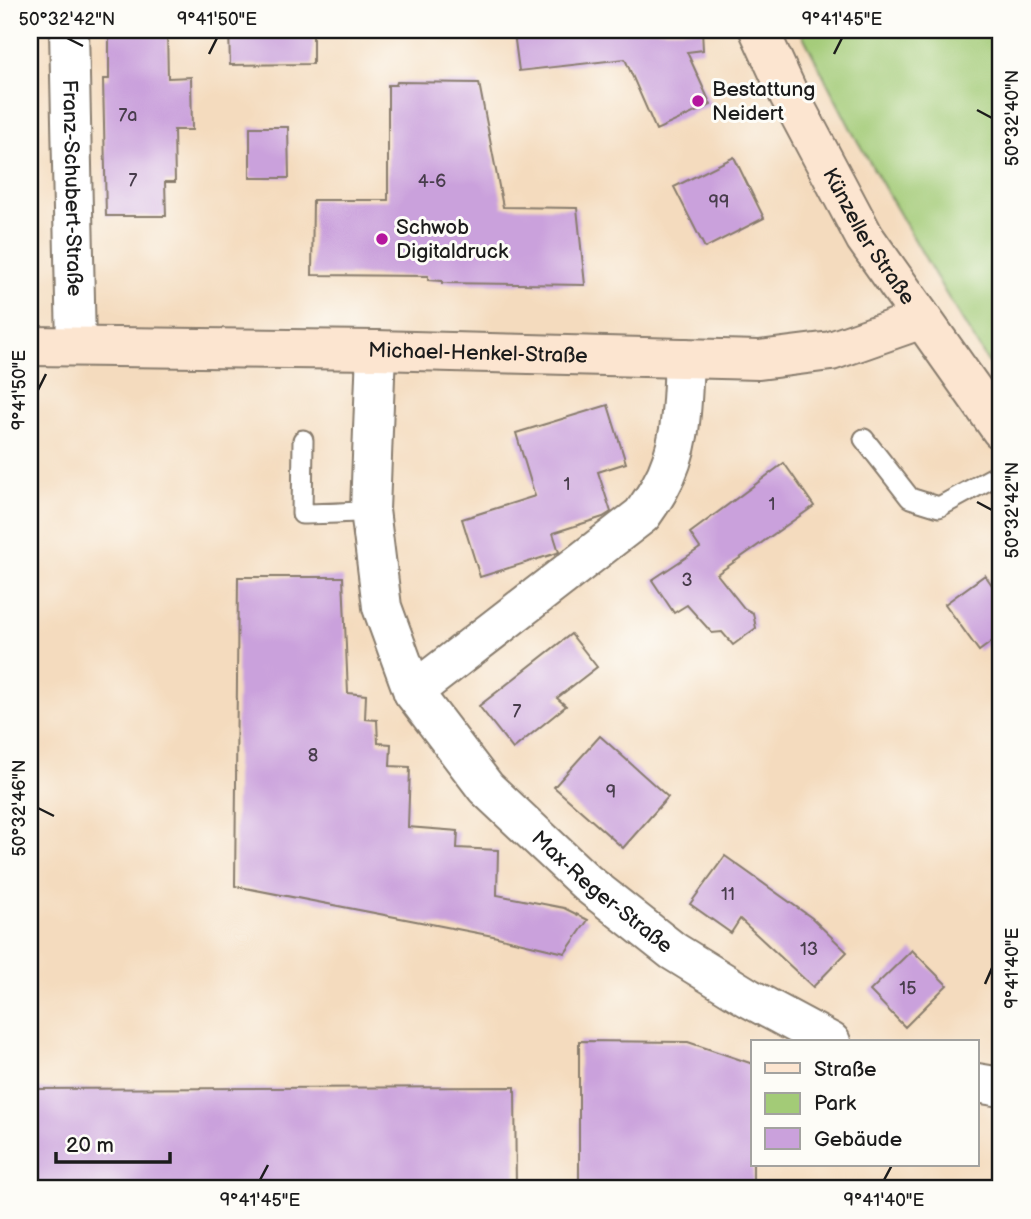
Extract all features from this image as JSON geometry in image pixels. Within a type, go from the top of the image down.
[{"type":"main road","name":"Künzeller Straße","points":[[759,30],[789,95],[865,238],[1001,430]]},
{"type":"main road","name":"Michael-Henkel-Straße","points":[[30,346],[376,350],[759,360],[831,351],[922,319]]},
{"type":"street","name":"Franz-Schubert-Straße","points":[[69,30],[76,345]]},
{"type":"street","name":"Max-Reger-Straße","points":[[376,350],[370,510],[383,607],[413,692],[486,788],[587,883],[673,951],[749,998],[827,1040]]},
{"type":"street","points":[[413,692],[642,514],[661,487],[673,457],[680,429],[684,358]]},
{"type":"street","points":[[978,1083],[1001,1087]]},
{"type":"lane","points":[[864,439],[910,498],[939,508],[1001,473]]},
{"type":"lane","points":[[303,440],[302,514],[370,510]]},
{"type":"green space","points":[[800,30],[1001,30],[1001,383],[854,135]]},
{"type":"building","points":[[109,30],[167,30],[168,78],[191,77],[192,130],[174,130],[175,182],[165,182],[166,216],[106,216],[103,79],[109,79]]},
{"type":"building","points":[[229,30],[313,30],[313,64],[230,65]]},
{"type":"building","points":[[541,30],[702,30],[703,50],[687,52],[711,105],[656,130],[625,59],[519,71],[514,33]]},
{"type":"building","points":[[397,82],[479,83],[503,207],[577,208],[585,285],[442,283],[428,280],[428,276],[312,275],[313,200],[388,200],[388,85],[396,85]]},
{"type":"building","points":[[250,127],[288,127],[289,178],[250,178]]},
{"type":"building","points":[[734,157],[764,218],[705,248],[674,187]]},
{"type":"building","points":[[608,405],[626,463],[598,472],[611,512],[553,533],[559,552],[557,553],[480,577],[462,519],[535,496],[516,433]]},
{"type":"building","points":[[784,463],[814,506],[717,574],[744,608],[753,613],[756,628],[733,645],[722,632],[712,633],[687,605],[674,613],[652,580],[700,548],[690,533]]},
{"type":"building","points":[[985,575],[1001,598],[1001,635],[979,651],[945,604]]},
{"type":"building","points":[[238,577],[343,577],[348,693],[366,695],[365,719],[377,720],[378,743],[391,744],[390,766],[410,767],[408,827],[458,831],[457,848],[498,850],[497,895],[564,908],[588,920],[565,953],[493,936],[235,886]]},
{"type":"building","points":[[571,634],[597,667],[557,698],[566,706],[513,749],[479,706]]},
{"type":"building","points":[[600,736],[668,797],[623,848],[554,787]]},
{"type":"building","points":[[725,856],[812,918],[847,952],[813,987],[740,919],[731,933],[690,904]]},
{"type":"building","points":[[912,950],[947,985],[905,1027],[870,991]]},
{"type":"building","points":[[579,1041],[688,1042],[751,1063],[753,1189],[579,1189]]},
{"type":"building","points":[[515,1087],[516,1189],[30,1189],[30,1089]]},
{"type":"place","name":"Bestattung Neidert","points":[[698,101]]},
{"type":"place","name":"Schwob Digitaldruck","points":[[382,239]]}]
